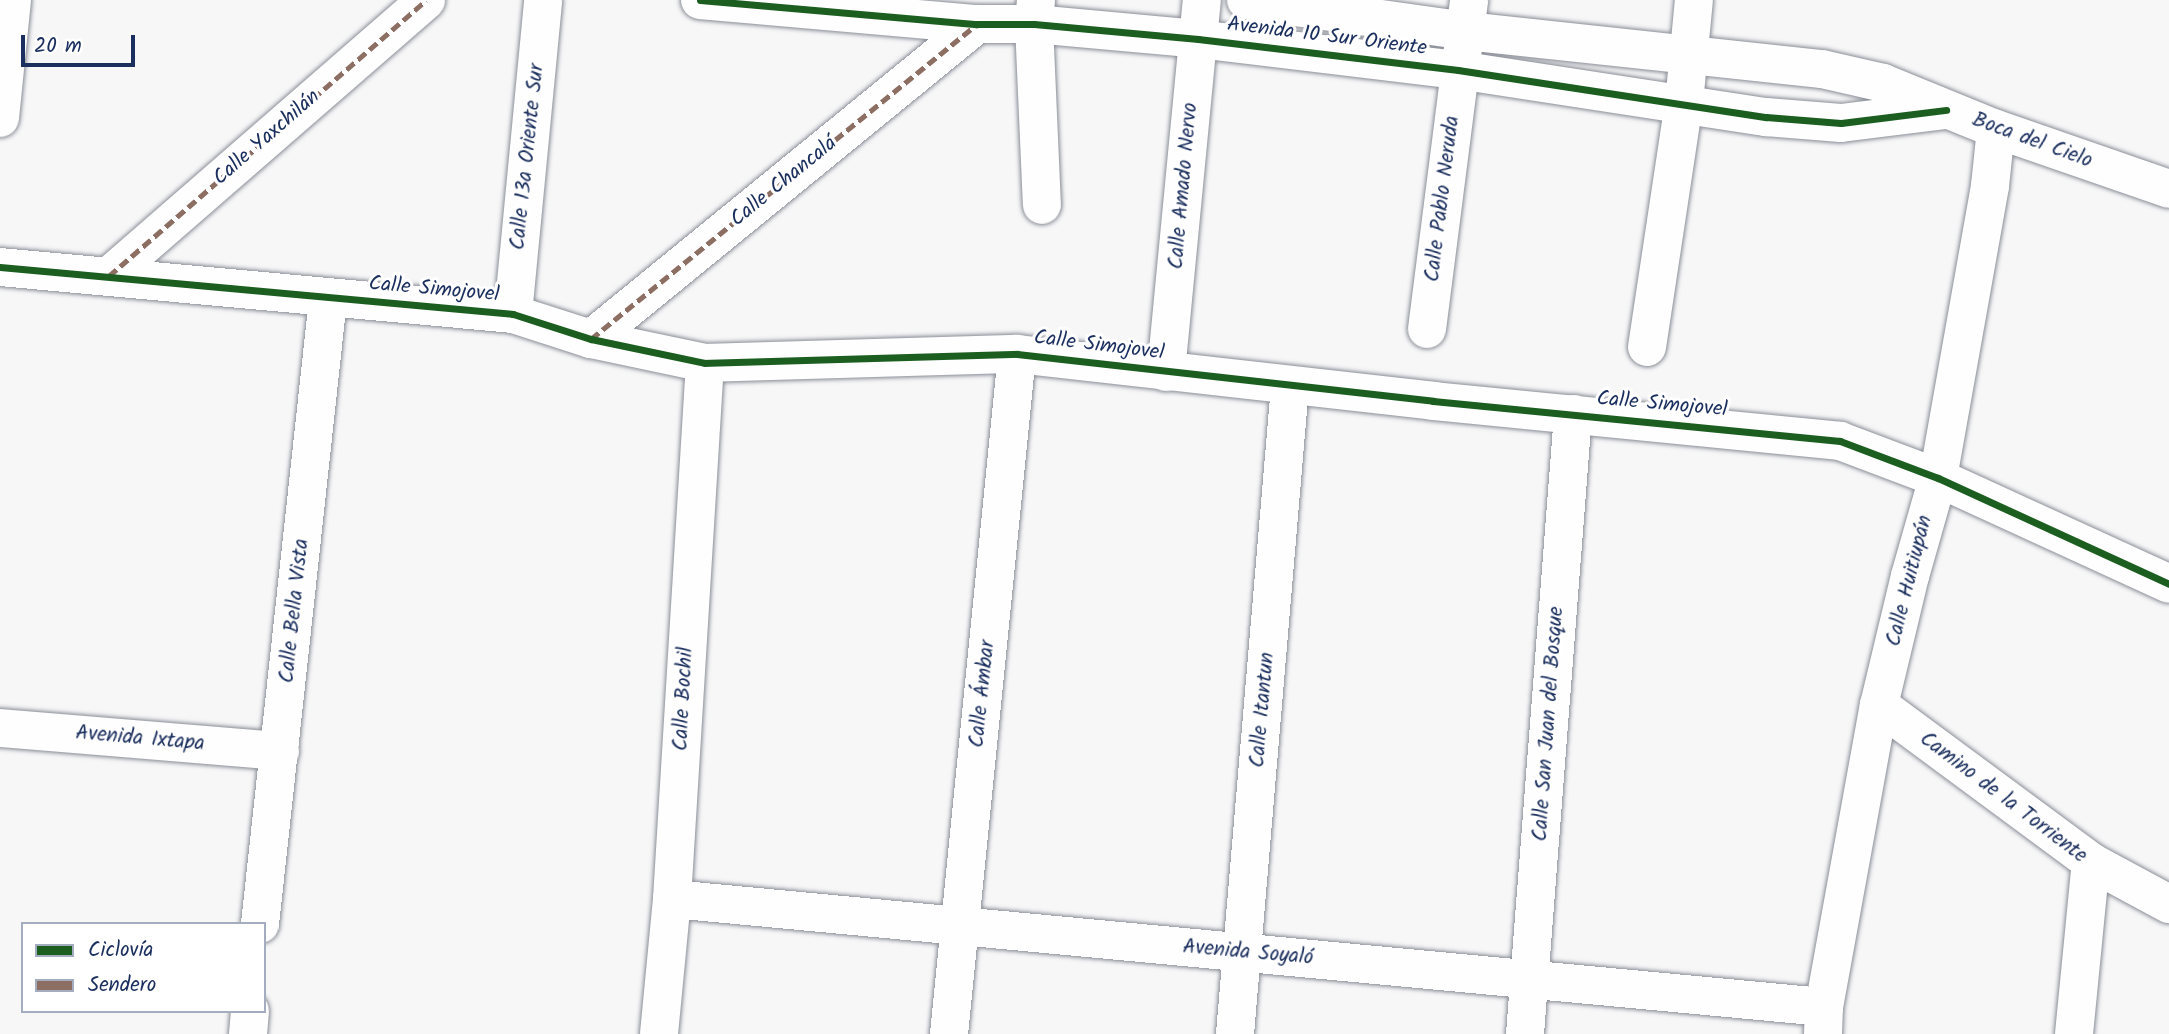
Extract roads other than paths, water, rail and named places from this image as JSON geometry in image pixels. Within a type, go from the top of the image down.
[{"type":"street","points":[[0,118],[12,0]]},
{"type":"street","name":"Calle Yaxchilán","points":[[109,276],[426,0]]},
{"type":"street","name":"Calle 13a Oriente Sur","points":[[513,314],[543,0]]},
{"type":"street","name":"Avenida 10 Sur Oriente","points":[[700,0],[977,24],[1035,12],[1198,39],[1458,70],[1766,117],[1841,123],[1946,110]]},
{"type":"street","name":"Calle Amado Nervo","points":[[1166,372],[1202,0]]},
{"type":"street","name":"Avenida 10 Sur Oriente","points":[[1245,0],[1467,15],[1690,55]]},
{"type":"street","points":[[1647,347],[1684,103],[1694,0]]},
{"type":"street","points":[[1035,12],[1042,205]]},
{"type":"street","name":"Calle Pablo Neruda","points":[[1427,329],[1467,15]]},
{"type":"street","name":"Calle Chancalá","points":[[591,339],[977,24]]},
{"type":"street","name":"Boca del Cielo","points":[[1690,55],[1822,69],[1883,83],[1996,129],[2169,189]]},
{"type":"street","name":"Calle Huitiupán","points":[[1824,1020],[1879,705],[1910,576],[1938,478],[1990,186],[1996,129]]},
{"type":"street","name":"Calle Simojovel","points":[[0,267],[513,314],[591,339],[705,363],[1017,354],[1290,386],[1840,441],[1938,478],[2169,584]]},
{"type":"street","name":"Calle Bella Vista","points":[[260,922],[328,299]]},
{"type":"street","name":"Calle Ámbar","points":[[949,1034],[1017,354]]},
{"type":"street","name":"Calle Bochil","points":[[659,1034],[672,899],[705,363]]},
{"type":"street","name":"Calle Itantun","points":[[1235,1034],[1290,386]]},
{"type":"street","name":"Calle San Juan del Bosque","points":[[1525,1034],[1573,414]]},
{"type":"street","name":"Camino de la Torriente","points":[[1879,705],[2091,862],[2074,1034]]},
{"type":"street","name":"Avenida Ixtapa","points":[[0,728],[279,751]]},
{"type":"street","points":[[2091,862],[2169,904]]},
{"type":"street","name":"Avenida Soyaló","points":[[672,899],[960,928],[1530,978],[1824,1020]]},
{"type":"street","points":[[248,1034],[250,1013]]}]
